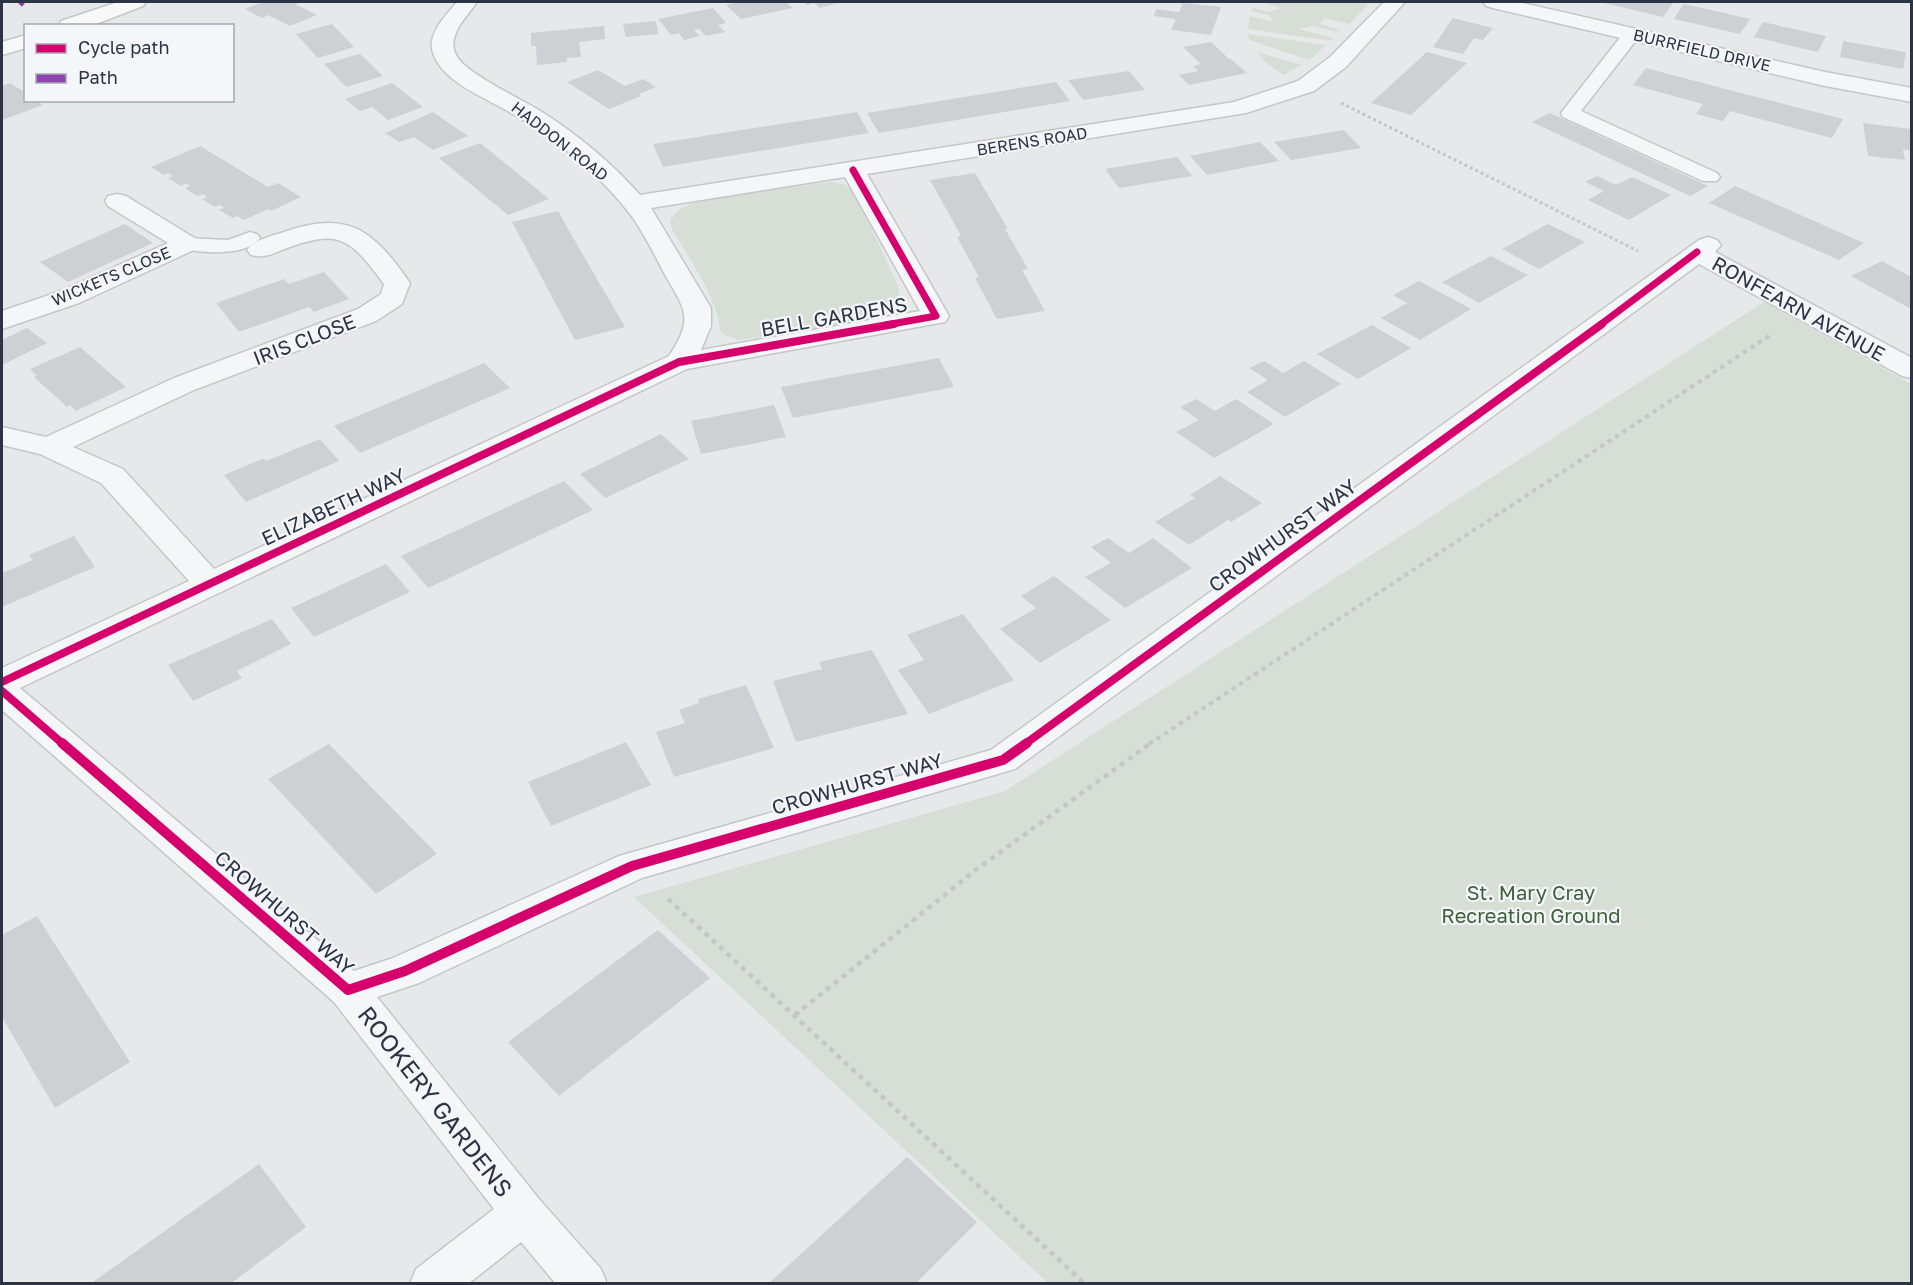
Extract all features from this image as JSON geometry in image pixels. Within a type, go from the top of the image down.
[{"type":"main road","points":[[75,24],[136,2]]},
{"type":"main road","points":[[2,49],[24,42]]},
{"type":"street","name":"HADDON ROAD","points":[[467,2],[444,34],[443,49],[449,64],[473,82],[508,99],[537,118],[590,160],[634,203],[668,255],[698,310],[695,338],[679,362]]},
{"type":"street","name":"BERENS ROAD","points":[[634,203],[1238,108],[1306,86],[1338,62],[1395,2]]},
{"type":"street","name":"BURRFIELD DRIVE","points":[[1493,2],[1825,79],[1911,96]]},
{"type":"street","name":"BELL GARDENS","points":[[679,362],[936,316],[853,170]]},
{"type":"street","name":"WICKETS CLOSE","points":[[117,201],[187,244]]},
{"type":"street","name":"IRIS CLOSE","points":[[49,447],[184,384],[367,315],[393,298],[397,283],[362,240],[339,230],[312,231],[255,244]]},
{"type":"street","name":"WICKETS CLOSE","points":[[2,321],[27,310],[70,297],[187,244]]},
{"type":"street","name":"RONFEARN AVENUE","points":[[1694,256],[1911,370]]},
{"type":"street","name":"CROWHURST WAY","points":[[2,692],[348,990],[405,971],[632,866],[1003,760],[1694,256]]},
{"type":"street","name":"ELIZABETH WAY","points":[[2,682],[679,362]]},
{"type":"street","points":[[2,436],[49,447],[112,476],[210,584]]},
{"type":"street","name":"ROOKERY GARDENS","points":[[348,990],[524,1213],[585,1284]]},
{"type":"street","name":"ROOKERY GARDENS","points":[[432,1284],[524,1213]]},
{"type":"lane","points":[[1632,34],[1570,112],[1710,177]]},
{"type":"lane","name":"WICKETS CLOSE","points":[[187,244],[231,246],[255,244]]},
{"type":"path","points":[[1306,86],[1694,256]]},
{"type":"path","points":[[795,1015],[977,869],[1149,744],[1776,332]]},
{"type":"path","points":[[632,866],[1084,1284]]},
{"type":"green space","points":[[1263,2],[1371,2],[1349,24],[1325,18],[1320,24],[1340,30],[1338,32],[1312,26],[1299,29],[1334,38],[1331,41],[1248,29],[1250,16],[1273,22],[1269,15],[1251,11],[1254,8],[1269,12],[1281,8]]},
{"type":"green space","points":[[1247,34],[1326,45],[1309,60],[1250,40]]},
{"type":"green space","points":[[1257,52],[1301,65],[1283,75],[1265,62]]},
{"type":"green space","points":[[831,182],[853,189],[898,286],[900,299],[886,309],[867,317],[824,328],[738,340],[725,335],[720,330],[708,292],[672,229],[670,220],[686,206],[706,199]]},
{"type":"green space","name":"St. Mary Cray Recreation Ground","points":[[1764,302],[1911,384],[1911,1283],[1048,1283],[634,897],[1005,791]]},
{"type":"building","points":[[263,2],[295,2],[317,15],[290,26],[268,15],[262,18],[245,9]]},
{"type":"building","points":[[740,2],[786,2],[793,8],[741,19],[726,5]]},
{"type":"building","points":[[803,2],[837,3],[820,8],[814,3],[807,5]]},
{"type":"building","points":[[1600,2],[1674,2],[1663,17]]},
{"type":"building","points":[[1183,3],[1221,7],[1211,35],[1171,30],[1176,19],[1154,16],[1156,9],[1179,12]]},
{"type":"building","points":[[1683,4],[1750,19],[1740,34],[1674,19]]},
{"type":"building","points":[[713,8],[726,23],[718,25],[725,32],[706,36],[699,29],[694,30],[700,36],[684,40],[679,33],[671,35],[658,19]]},
{"type":"building","points":[[1453,18],[1493,28],[1483,40],[1474,38],[1463,54],[1433,47]]},
{"type":"building","points":[[656,21],[658,34],[626,37],[623,24]]},
{"type":"building","points":[[1763,22],[1826,36],[1818,52],[1754,37]]},
{"type":"building","points":[[332,24],[354,47],[318,58],[296,34]]},
{"type":"building","points":[[604,26],[605,39],[579,42],[581,57],[567,58],[567,62],[537,65],[536,46],[531,46],[531,33]]},
{"type":"building","points":[[1843,41],[1906,52],[1903,69],[1840,57]]},
{"type":"building","points":[[1211,42],[1247,73],[1189,85],[1179,75],[1198,71],[1193,66],[1201,64],[1183,47]]},
{"type":"building","points":[[1427,52],[1467,63],[1411,115],[1371,103]]},
{"type":"building","points":[[360,54],[383,76],[346,87],[324,64]]},
{"type":"building","points":[[1646,68],[1843,119],[1832,138],[1730,111],[1723,121],[1696,114],[1703,104],[1633,85]]},
{"type":"building","points":[[598,70],[625,86],[643,79],[656,87],[609,109],[567,82]]},
{"type":"building","points":[[1129,71],[1145,90],[1083,100],[1068,80]]},
{"type":"building","points":[[1056,82],[1070,101],[879,133],[867,113]]},
{"type":"building","points":[[10,83],[24,92],[24,102],[39,102],[43,105],[2,120],[2,86]]},
{"type":"building","points":[[392,83],[423,107],[388,120],[372,107],[360,111],[345,99]]},
{"type":"building","points":[[433,112],[468,136],[433,150],[414,137],[399,142],[385,133]]},
{"type":"building","points":[[857,112],[869,133],[663,167],[653,144]]},
{"type":"building","points":[[1550,113],[1708,186],[1690,196],[1532,122]]},
{"type":"building","points":[[1863,123],[1911,129],[1911,151],[1903,149],[1905,160],[1868,156]]},
{"type":"building","points":[[1344,130],[1361,148],[1291,160],[1274,142]]},
{"type":"building","points":[[1260,142],[1279,161],[1207,175],[1190,156]]},
{"type":"building","points":[[480,143],[549,199],[508,215],[439,158]]},
{"type":"building","points":[[200,146],[268,187],[278,183],[301,197],[244,220],[237,216],[233,218],[219,210],[224,208],[220,205],[215,207],[202,199],[207,197],[203,194],[197,196],[185,188],[190,186],[186,183],[181,186],[168,178],[173,176],[169,173],[164,175],[151,167]]},
{"type":"building","points":[[1177,157],[1192,176],[1119,188],[1105,169]]},
{"type":"building","points":[[975,173],[1008,229],[1005,229],[1028,269],[1022,270],[1045,311],[997,319],[975,278],[979,277],[957,237],[961,236],[930,180]]},
{"type":"building","points":[[1597,176],[1616,185],[1632,177],[1671,195],[1629,220],[1588,200],[1604,191],[1585,182]]},
{"type":"building","points":[[1735,186],[1864,243],[1839,260],[1709,203]]},
{"type":"building","points":[[558,211],[625,327],[575,340],[512,222]]},
{"type":"building","points":[[125,224],[153,243],[68,282],[40,262]]},
{"type":"building","points":[[1548,224],[1585,242],[1539,269],[1502,249]]},
{"type":"building","points":[[1491,256],[1528,275],[1479,303],[1442,282]]},
{"type":"building","points":[[1882,261],[1911,277],[1911,309],[1851,276]]},
{"type":"building","points":[[324,272],[349,299],[314,312],[309,307],[239,332],[216,303],[284,279],[289,284]]},
{"type":"building","points":[[1419,281],[1471,309],[1420,340],[1381,318],[1407,303],[1393,295]]},
{"type":"building","points":[[1372,325],[1411,348],[1358,379],[1317,354]]},
{"type":"building","points":[[27,328],[47,343],[2,365],[2,340]]},
{"type":"building","points":[[80,347],[126,387],[76,411],[70,405],[67,407],[34,377],[37,376],[30,369]]},
{"type":"building","points":[[939,358],[954,387],[793,418],[781,387]]},
{"type":"building","points":[[1264,361],[1283,373],[1304,361],[1341,384],[1285,417],[1247,392],[1268,380],[1249,368]]},
{"type":"building","points":[[484,363],[510,388],[360,453],[334,426]]},
{"type":"building","points":[[1196,399],[1215,411],[1236,399],[1274,424],[1214,458],[1176,432],[1199,420],[1180,407]]},
{"type":"building","points":[[774,405],[786,437],[701,454],[691,421]]},
{"type":"building","points":[[661,434],[689,459],[605,498],[580,474]]},
{"type":"building","points":[[320,439],[339,461],[246,502],[224,475],[264,458],[266,461]]},
{"type":"building","points":[[1220,476],[1262,503],[1231,522],[1228,520],[1189,545],[1155,522],[1195,498],[1190,495]]},
{"type":"building","points":[[564,481],[593,510],[428,588],[401,556]]},
{"type":"building","points":[[74,536],[95,567],[2,607],[2,573],[33,560],[29,555]]},
{"type":"building","points":[[1108,538],[1129,553],[1153,538],[1192,568],[1125,608],[1085,577],[1111,563],[1091,547]]},
{"type":"building","points":[[386,564],[410,592],[314,637],[291,608]]},
{"type":"building","points":[[1054,576],[1111,620],[1040,663],[1000,629],[1036,608],[1021,596]]},
{"type":"building","points":[[963,614],[1014,680],[929,714],[898,670],[924,660],[907,635]]},
{"type":"building","points":[[272,619],[291,644],[237,671],[242,678],[193,701],[168,665]]},
{"type":"building","points":[[872,650],[908,714],[796,742],[773,681],[822,669],[819,662]]},
{"type":"building","points":[[746,685],[774,748],[674,777],[656,732],[685,723],[679,710],[699,703],[698,699]]},
{"type":"building","points":[[626,742],[651,785],[551,826],[528,782]]},
{"type":"building","points":[[329,744],[437,854],[376,894],[268,779]]},
{"type":"building","points":[[37,916],[130,1062],[55,1108],[2,1017],[2,935]]},
{"type":"building","points":[[658,930],[710,978],[559,1096],[508,1042]]},
{"type":"building","points":[[907,1157],[977,1222],[915,1284],[768,1284]]},
{"type":"building","points":[[259,1164],[306,1227],[230,1284],[90,1284]]},
{"type":"marked path","points":[[20,5],[23,2]]},
{"type":"cycle path","points":[[2,682],[679,362],[936,316],[853,170]]},
{"type":"cycle path","points":[[2,691],[348,990],[405,971],[632,866],[1003,760],[1676,270],[1697,252]]}]
